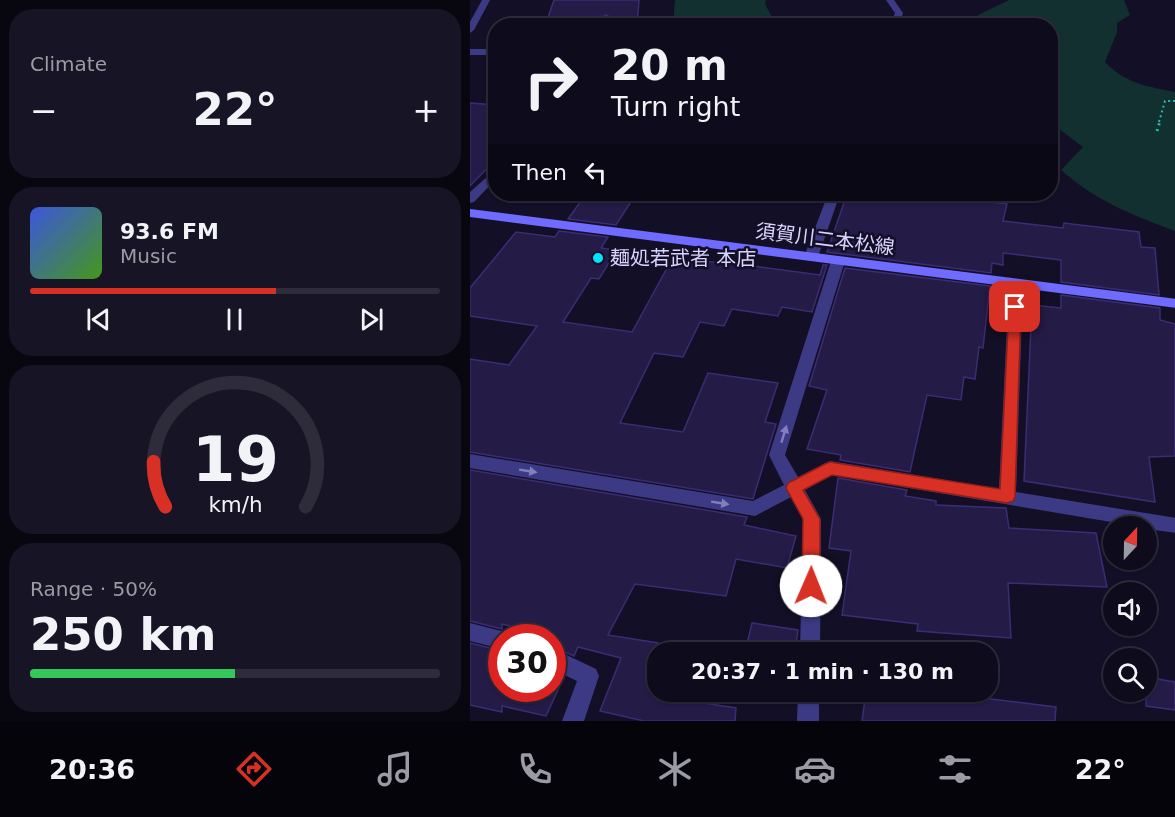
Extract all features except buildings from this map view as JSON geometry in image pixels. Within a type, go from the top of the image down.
[{"type":"main road","name":"須賀川二本松線","points":[[470,213],[1175,304]]},
{"type":"street","points":[[470,30],[486,0]]},
{"type":"street","points":[[890,0],[899,13],[897,18]]},
{"type":"street","points":[[470,12],[480,12]]},
{"type":"street","points":[[470,52],[488,52]]},
{"type":"street","points":[[470,199],[488,180]]},
{"type":"street","points":[[810,257],[830,201]]},
{"type":"street","points":[[810,642],[812,519],[777,455],[838,261]]},
{"type":"street","points":[[1007,497],[1016,283]]},
{"type":"street","points":[[470,461],[755,508],[830,468],[1175,526]]},
{"type":"street","points":[[470,632],[488,636]]},
{"type":"street","points":[[566,665],[589,676],[573,721]]},
{"type":"street","points":[[808,721],[809,702]]},
{"type":"path","points":[[1157,131],[1165,101],[1175,101]]},
{"type":"green space","points":[[675,0],[766,0],[765,4],[772,18],[674,18]]},
{"type":"green space","points":[[1009,0],[1124,0],[1130,15],[1117,23],[1117,32],[1105,62],[1129,80],[1175,92],[1175,231],[1101,199],[1061,170],[1083,147],[1058,128],[1058,18],[976,18]]},
{"type":"place","name":"麺処若武者 本店","points":[[598,258]]},
{"type":"route","points":[[811,586],[812,519],[794,488],[830,468],[1007,497],[1015,307]]}]
